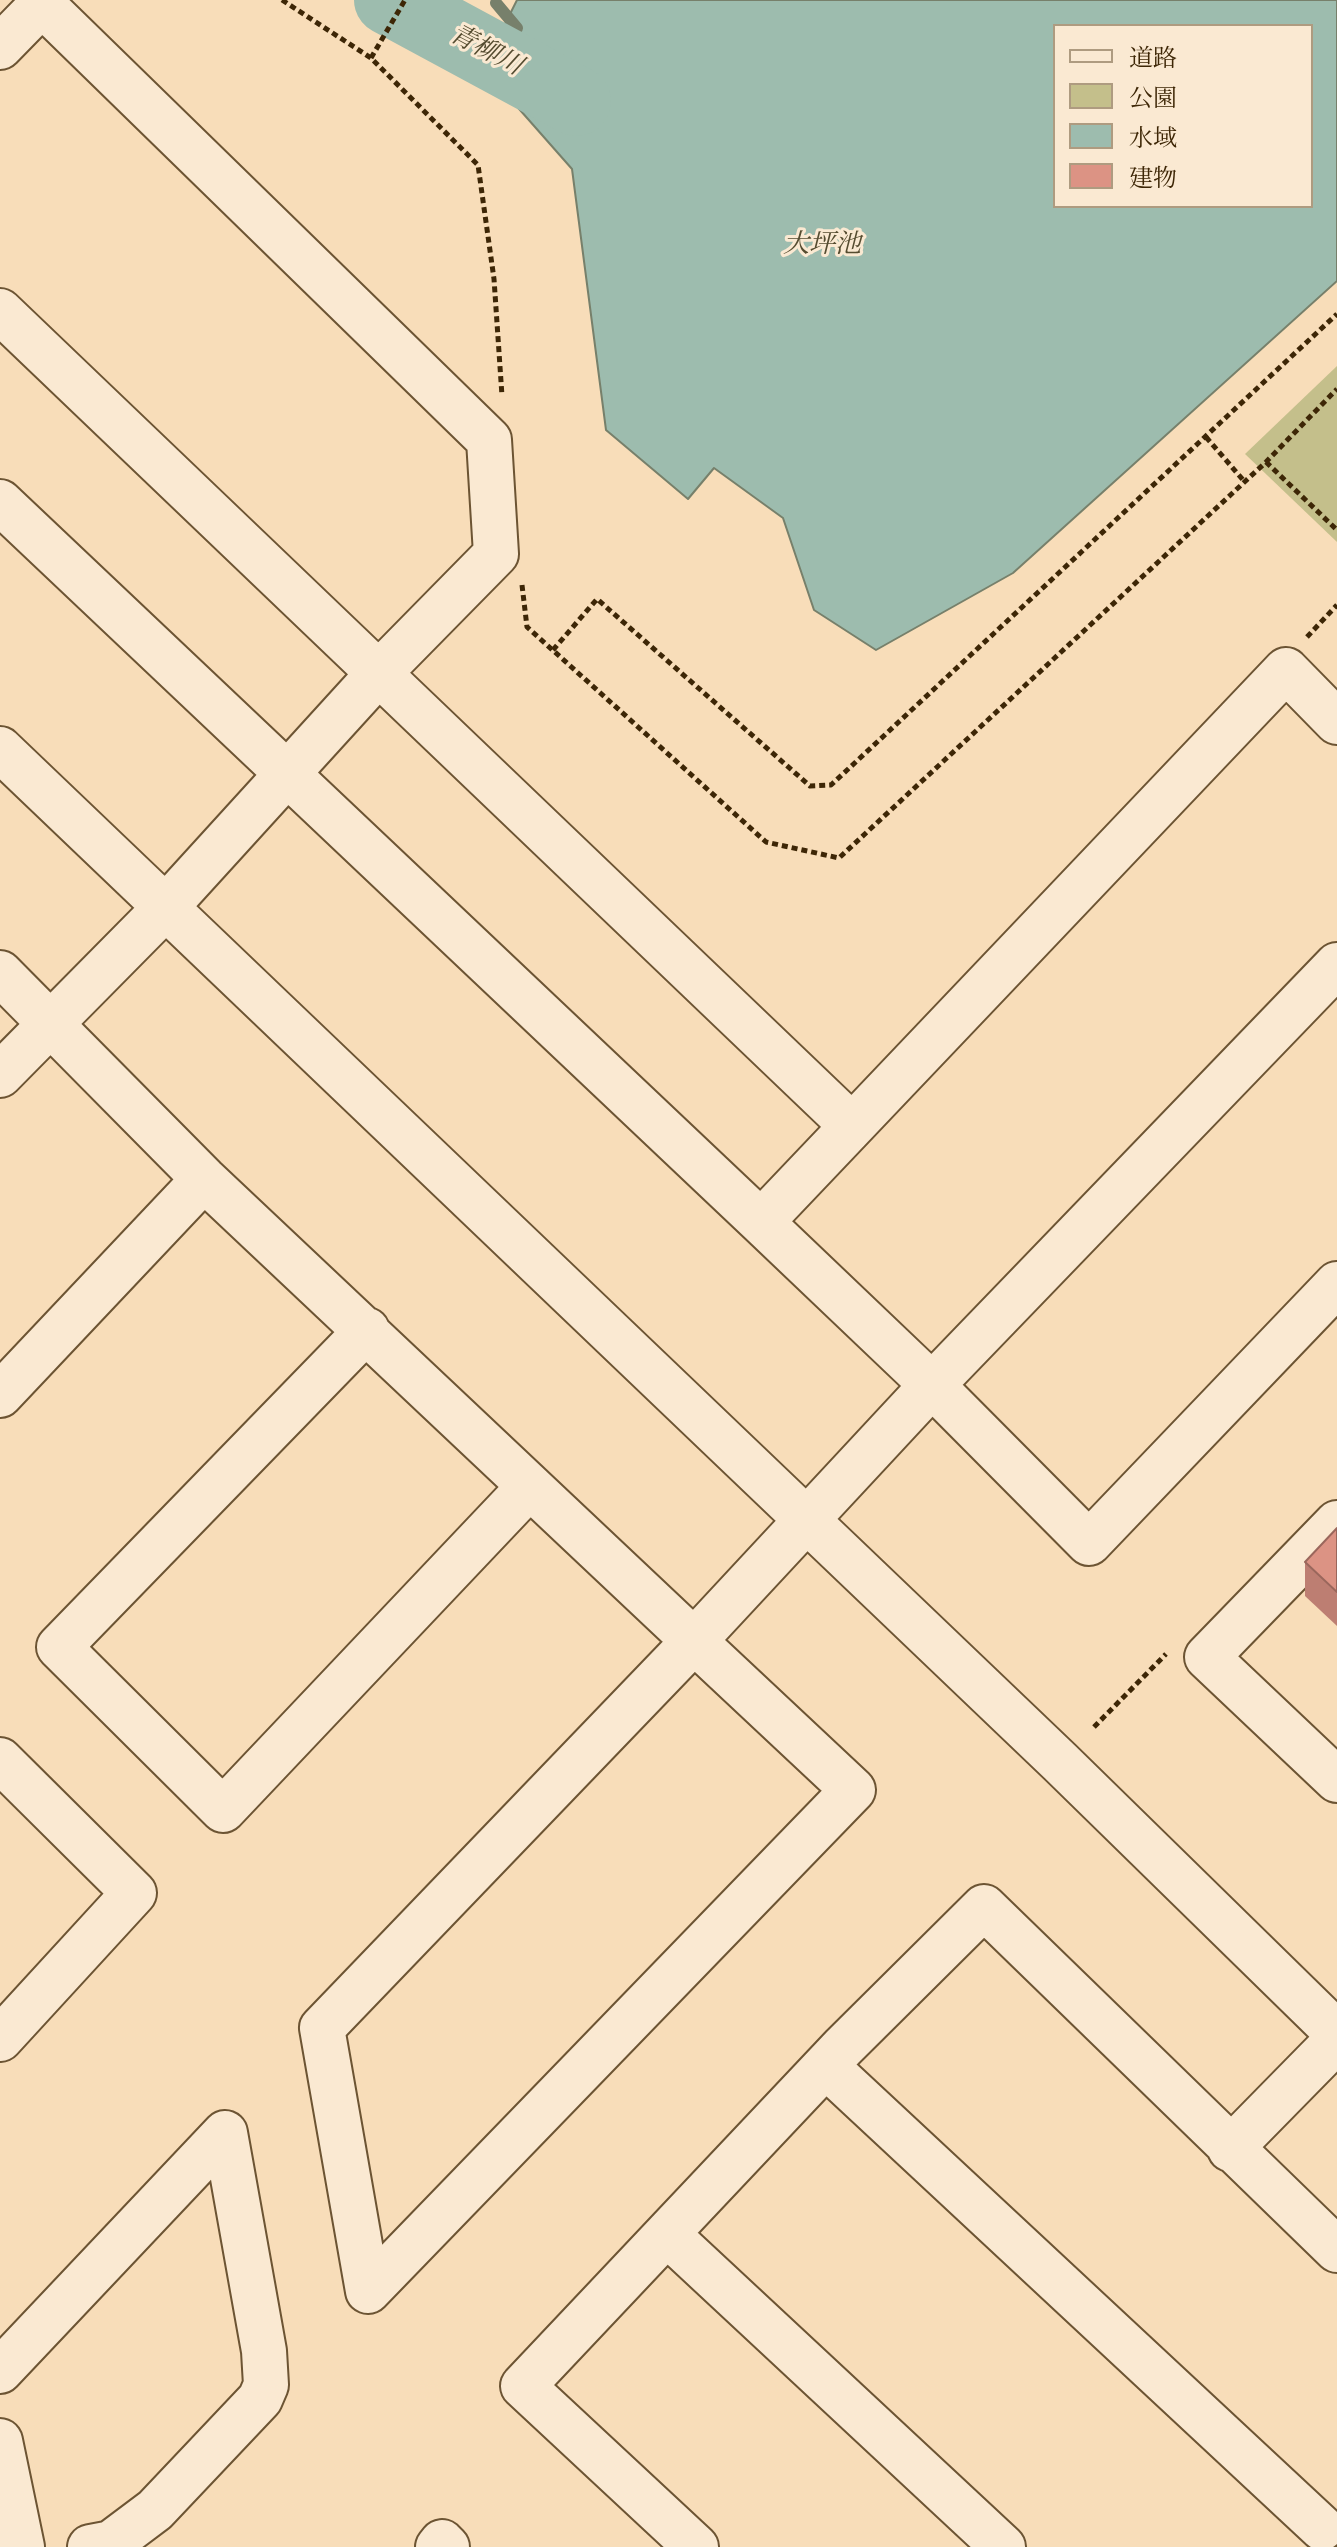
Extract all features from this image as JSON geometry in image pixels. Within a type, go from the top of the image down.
[{"type":"street","points":[[0,47],[42,4],[489,440],[496,554],[378,674],[165,908],[0,1075]]},
{"type":"street","points":[[0,311],[851,1125]]},
{"type":"street","points":[[0,502],[932,1385],[1089,1543],[1337,1284]]},
{"type":"street","points":[[761,1222],[1286,670],[1337,722]]},
{"type":"street","points":[[0,749],[1060,1762],[1337,2033]]},
{"type":"street","points":[[0,973],[204,1179],[367,1330],[529,1487],[694,1641],[853,1790],[368,2291],[322,2028],[694,1641],[932,1385],[1337,965]]},
{"type":"street","points":[[0,1395],[204,1179]]},
{"type":"street","points":[[367,1330],[59,1647],[223,1810],[529,1487]]},
{"type":"street","points":[[1337,1523],[1207,1657],[1337,1780]]},
{"type":"street","points":[[0,1760],[134,1893],[0,2039]]},
{"type":"street","points":[[696,2547],[523,2386],[826,2066],[984,1907],[1337,2250]]},
{"type":"street","points":[[1230,2149],[1337,2040]]},
{"type":"street","points":[[826,2066],[1321,2529]]},
{"type":"street","points":[[0,2371],[225,2133],[264,2351],[266,2385],[260,2399],[155,2510],[121,2537],[90,2547]]},
{"type":"street","points":[[668,2235],[1003,2547]]},
{"type":"street","points":[[0,2441],[22,2547]]},
{"type":"street","points":[[438,2547],[442,2542],[447,2547]]},
{"type":"path","points":[[282,0],[371,58],[478,165],[494,279],[502,398]]},
{"type":"path","points":[[371,58],[405,0]]},
{"type":"path","points":[[553,650],[597,599],[810,786],[831,785],[1337,314]]},
{"type":"path","points":[[522,581],[527,627],[766,842],[839,858],[1266,462],[1337,389]]},
{"type":"path","points":[[1206,437],[1244,481]]},
{"type":"path","points":[[1266,462],[1337,530]]},
{"type":"path","points":[[1299,646],[1337,605]]},
{"type":"green space","points":[[1337,366],[1337,542],[1245,454]]},
{"type":"water","name":"大坪池","points":[[517,0],[1337,0],[1337,281],[1013,573],[876,650],[814,610],[783,518],[714,468],[688,499],[606,430],[572,169],[483,68]]},
{"type":"building","points":[[1337,1528],[1337,1592],[1305,1562]]},
{"type":"waterway","name":"青柳川","points":[[389,0],[576,101]]},
{"type":"waterway","points":[[496,3],[517,28]]}]
